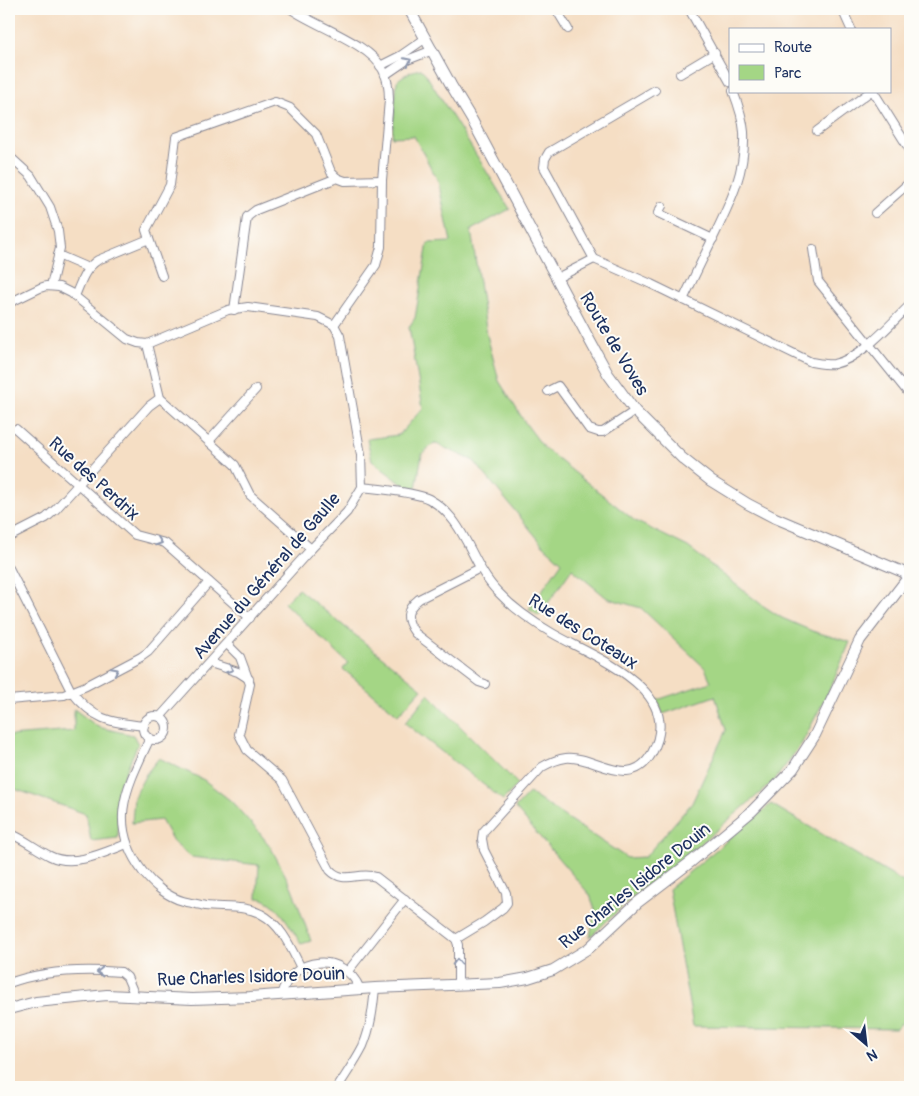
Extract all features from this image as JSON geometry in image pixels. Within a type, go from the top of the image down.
[{"type":"street","points":[[9,303],[40,288],[59,287],[75,296],[127,339],[147,344],[234,310],[248,307],[318,317],[334,325],[376,265],[381,247],[382,180],[389,100],[388,90],[382,70],[360,47],[304,18],[291,9]]},
{"type":"street","name":"Route de Voves","points":[[409,9],[558,278],[608,374],[635,411],[682,458],[711,481],[748,504],[773,517],[910,575]]},
{"type":"street","points":[[556,9],[568,29]]},
{"type":"street","points":[[689,9],[729,80]]},
{"type":"street","points":[[842,9],[851,28]]},
{"type":"street","points":[[382,70],[426,38]]},
{"type":"street","points":[[382,70],[433,50]]},
{"type":"street","points":[[680,74],[715,54]]},
{"type":"street","points":[[655,90],[549,152],[544,159],[544,167],[594,259],[811,362],[832,364],[851,358],[910,305]]},
{"type":"street","points":[[683,300],[733,199],[739,181],[743,157],[744,131],[734,92]]},
{"type":"street","points":[[817,131],[871,92]]},
{"type":"street","points":[[873,92],[910,150]]},
{"type":"street","points":[[162,276],[146,230],[170,185],[176,137],[275,102],[290,108],[316,134],[331,172],[337,178],[346,180],[382,180]]},
{"type":"street","points":[[9,156],[31,176],[50,207],[58,231],[60,248],[51,286]]},
{"type":"street","points":[[234,310],[247,216],[256,210],[337,178]]},
{"type":"street","points":[[875,213],[910,182]]},
{"type":"street","points":[[662,206],[658,213],[713,239]]},
{"type":"street","points":[[75,296],[88,268],[98,260],[149,239]]},
{"type":"street","points":[[813,249],[818,281],[910,395]]},
{"type":"street","points":[[58,255],[88,268]]},
{"type":"street","points":[[558,278],[594,259]]},
{"type":"street","name":"Avenue du Général de Gaulle","points":[[160,717],[311,549],[347,512],[362,487],[361,455],[340,336],[334,325]]},
{"type":"street","points":[[147,344],[160,398],[235,465],[250,495],[311,549]]},
{"type":"street","points":[[548,391],[558,386],[589,429],[598,432],[603,432],[635,411]]},
{"type":"street","points":[[209,441],[256,389]]},
{"type":"street","points":[[9,537],[46,518],[56,509],[149,406],[160,398]]},
{"type":"street","name":"Rue des Perdrix","points":[[16,429],[135,535],[165,543],[250,618]]},
{"type":"street","name":"Rue des Coteaux","points":[[362,487],[428,498],[447,513],[461,529],[480,568],[496,590],[508,602],[550,632],[621,670],[639,684],[650,697],[657,712],[660,727],[657,742],[651,755],[640,766],[628,771],[612,771],[578,759],[567,758],[551,761],[542,767],[483,832],[484,850],[506,894],[506,903],[504,908],[473,930],[456,939]]},
{"type":"street","points":[[9,568],[71,691],[83,706],[101,718],[116,723],[144,726]]},
{"type":"street","points":[[480,568],[419,599],[411,605],[408,615],[410,626],[416,634],[479,682],[485,684]]},
{"type":"street","name":"Rue Charles Isidore Douin","points":[[9,1009],[26,1004],[75,997],[107,995],[192,999],[500,983],[528,978],[553,970],[589,948],[637,903],[751,812],[793,769],[815,735],[860,640],[910,575]]},
{"type":"street","points":[[9,700],[64,695],[86,686],[141,657],[148,652],[209,582]]},
{"type":"street","points":[[227,644],[240,657],[250,684],[239,734],[247,750],[282,780],[330,870],[336,876],[346,878],[369,874],[374,876],[456,939],[458,945],[458,985]]},
{"type":"street","points":[[210,663],[238,672],[249,679]]},
{"type":"street","points":[[160,717],[167,726],[166,734],[160,739],[150,738],[145,733],[144,726],[150,718],[160,717]]},
{"type":"street","points":[[150,738],[131,778],[123,804],[122,824],[134,861],[161,890],[180,900],[205,906],[242,908],[260,913],[273,922],[284,937],[301,968]]},
{"type":"street","points":[[9,834],[21,838],[53,858],[63,860],[87,857],[127,844]]},
{"type":"street","points":[[348,971],[405,898]]},
{"type":"street","points":[[281,995],[284,986],[301,968],[314,963],[328,963],[348,971],[356,980],[360,989]]},
{"type":"street","points":[[9,983],[28,977],[59,972],[121,972],[127,977],[134,996]]},
{"type":"street","points":[[338,1087],[362,1047],[374,1012],[376,988]]},
{"type":"green space","points":[[421,69],[510,209],[471,230],[487,335],[499,381],[526,424],[544,448],[635,521],[688,547],[762,605],[782,618],[812,631],[850,642],[830,689],[802,743],[774,781],[676,865],[641,889],[590,937],[595,910],[590,895],[515,808],[529,793],[627,858],[645,857],[692,803],[726,730],[715,696],[663,714],[657,700],[711,682],[705,668],[641,608],[607,598],[572,569],[539,616],[529,609],[562,562],[543,545],[474,461],[434,443],[422,454],[416,488],[406,487],[372,461],[367,439],[399,435],[423,408],[409,327],[415,318],[428,243],[451,242],[438,181],[414,136],[392,137],[397,81],[408,73]]},
{"type":"green space","points":[[298,589],[422,689],[398,715],[343,669],[348,663],[284,603]]},
{"type":"green space","points":[[428,694],[518,784],[503,800],[405,723]]},
{"type":"green space","points":[[74,709],[98,727],[133,735],[138,744],[118,788],[118,838],[91,841],[86,814],[9,787],[9,736],[74,731]]},
{"type":"green space","points":[[159,758],[204,780],[231,801],[257,830],[270,846],[292,888],[311,941],[301,944],[283,915],[271,903],[257,898],[259,865],[191,857],[174,843],[161,820],[132,823],[134,797],[146,774]]},
{"type":"green space","points":[[771,804],[910,886],[910,1014],[896,1029],[693,1026],[669,889]]}]
